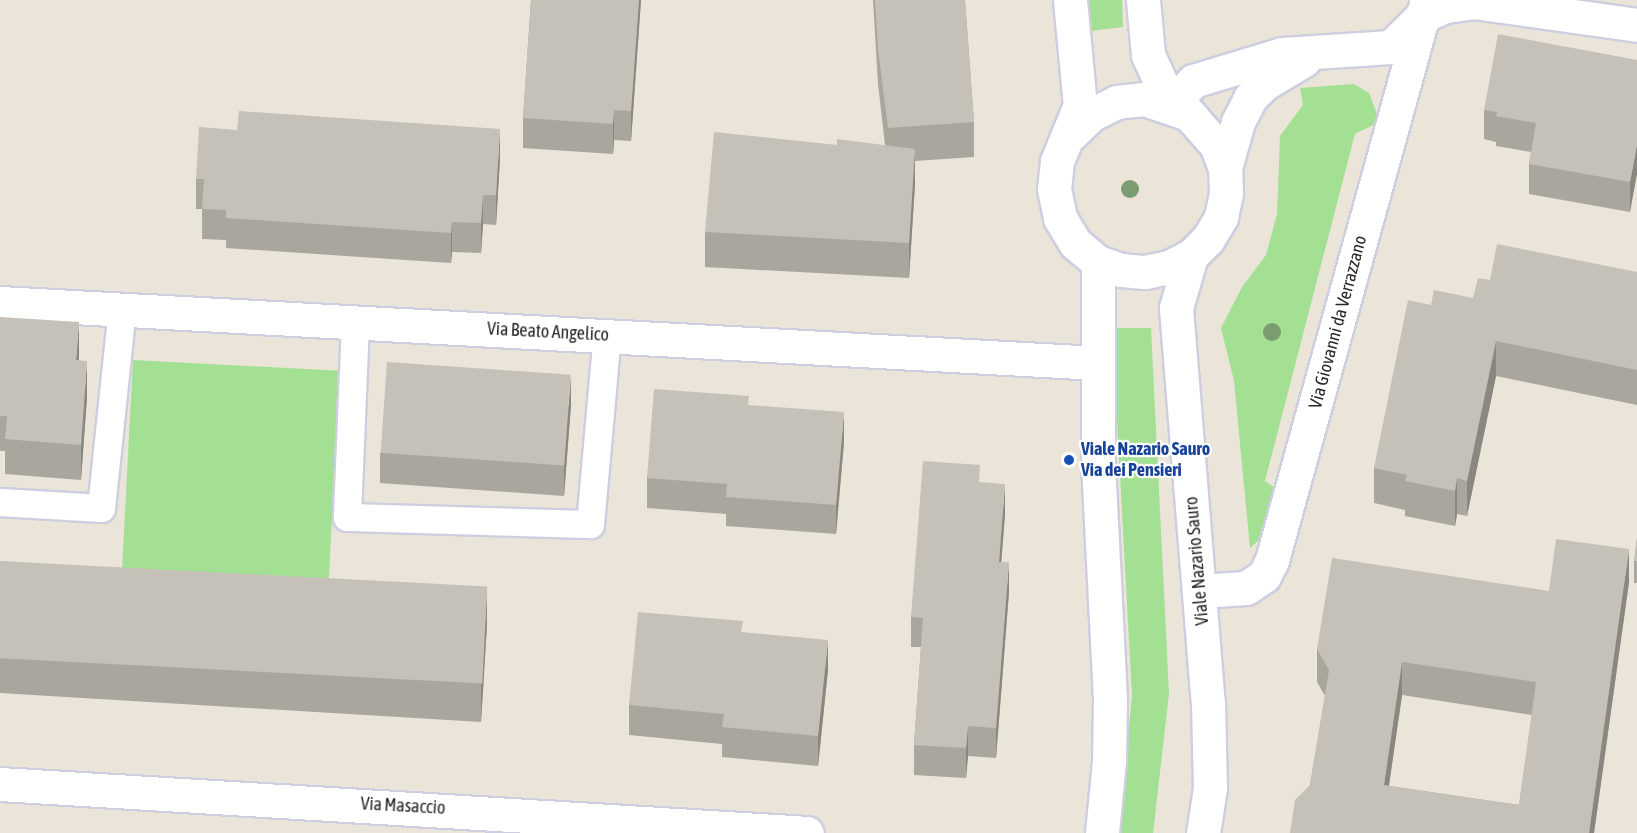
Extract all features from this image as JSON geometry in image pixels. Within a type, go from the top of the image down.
[{"type":"street","name":"Viale Nazario Sauro","points":[[1071,0],[1080,105],[1071,134],[1058,161],[1053,189],[1060,218],[1075,243],[1098,262],[1145,272],[1191,256],[1208,239],[1221,217],[1226,193],[1225,168],[1205,128],[1171,105],[1144,99],[1117,102],[1092,114],[1071,134]]},
{"type":"street","points":[[1143,0],[1148,55],[1171,105],[1192,81],[1282,54],[1372,51],[1391,47],[1424,8],[1474,2],[1637,25]]},
{"type":"street","name":"Via Giovanni da Verrazzano","points":[[1199,591],[1246,588],[1264,576],[1272,560],[1424,8]]},
{"type":"street","points":[[1225,168],[1238,122],[1250,98],[1264,84],[1318,51]]},
{"type":"street","name":"Viale Nazario Sauro","points":[[1191,256],[1176,308],[1210,759],[1203,833]]},
{"type":"street","points":[[1098,262],[1096,363],[1110,699],[1102,833]]},
{"type":"street","name":"Via Beato Angelico","points":[[0,303],[1096,363]]},
{"type":"street","name":"Via Masaccio","points":[[0,784],[807,833]]},
{"type":"lane","points":[[0,502],[101,508],[122,309]]},
{"type":"lane","points":[[355,322],[347,517],[590,524],[607,335]]},
{"type":"green space","points":[[1088,0],[1122,0],[1123,27],[1090,31]]},
{"type":"green space","points":[[1354,84],[1369,93],[1378,117],[1375,124],[1355,134],[1265,481],[1277,489],[1260,539],[1250,548],[1234,381],[1221,328],[1242,287],[1266,255],[1277,214],[1280,136],[1303,105],[1300,88]]},
{"type":"green space","points":[[1112,328],[1151,328],[1169,694],[1153,833],[1118,833],[1132,696]]},
{"type":"green space","points":[[133,360],[340,371],[328,590],[122,579]]},
{"type":"building","points":[[531,0],[639,0],[631,111],[614,110],[613,124],[523,118]]},
{"type":"building","points":[[875,0],[965,0],[974,122],[888,128],[878,49]]},
{"type":"building","points":[[1498,34],[1637,60],[1637,144],[1630,182],[1529,164],[1536,123],[1496,116],[1497,112],[1484,110]]},
{"type":"building","points":[[239,111],[500,129],[496,195],[483,195],[481,223],[452,222],[451,233],[226,218],[226,210],[202,209],[204,179],[196,179],[199,127],[237,130]]},
{"type":"building","points":[[714,132],[837,145],[837,139],[915,149],[909,243],[705,232]]},
{"type":"building","points":[[1497,244],[1637,272],[1637,370],[1496,341],[1467,481],[1457,478],[1455,491],[1405,481],[1407,475],[1374,468],[1408,300],[1431,305],[1434,290],[1473,298],[1478,278],[1490,280]]},
{"type":"building","points":[[0,317],[79,322],[76,360],[87,361],[81,445],[5,439],[7,416],[0,416]]},
{"type":"building","points":[[387,362],[571,375],[564,466],[381,453]]},
{"type":"building","points":[[654,389],[749,396],[748,405],[844,412],[836,505],[726,497],[727,484],[647,478]]},
{"type":"building","points":[[923,461],[980,465],[979,482],[1005,484],[999,562],[1009,562],[996,728],[968,726],[966,748],[914,745],[923,618],[911,617]]},
{"type":"building","points":[[1637,538],[1637,561],[1634,561]]},
{"type":"building","points":[[1556,539],[1629,549],[1589,833],[1290,833],[1295,800],[1310,785],[1329,670],[1317,649],[1332,558],[1549,591]],"holes":[[[1402,662],[1536,682],[1519,805],[1384,785]]]},
{"type":"building","points":[[0,561],[487,587],[482,683],[0,658]]},
{"type":"building","points":[[638,612],[743,621],[741,632],[828,640],[818,736],[722,727],[724,714],[629,705]]},
{"type":"place","name":"Viale Nazario Sauro Via dei Pensieri","points":[[1069,460]]}]
